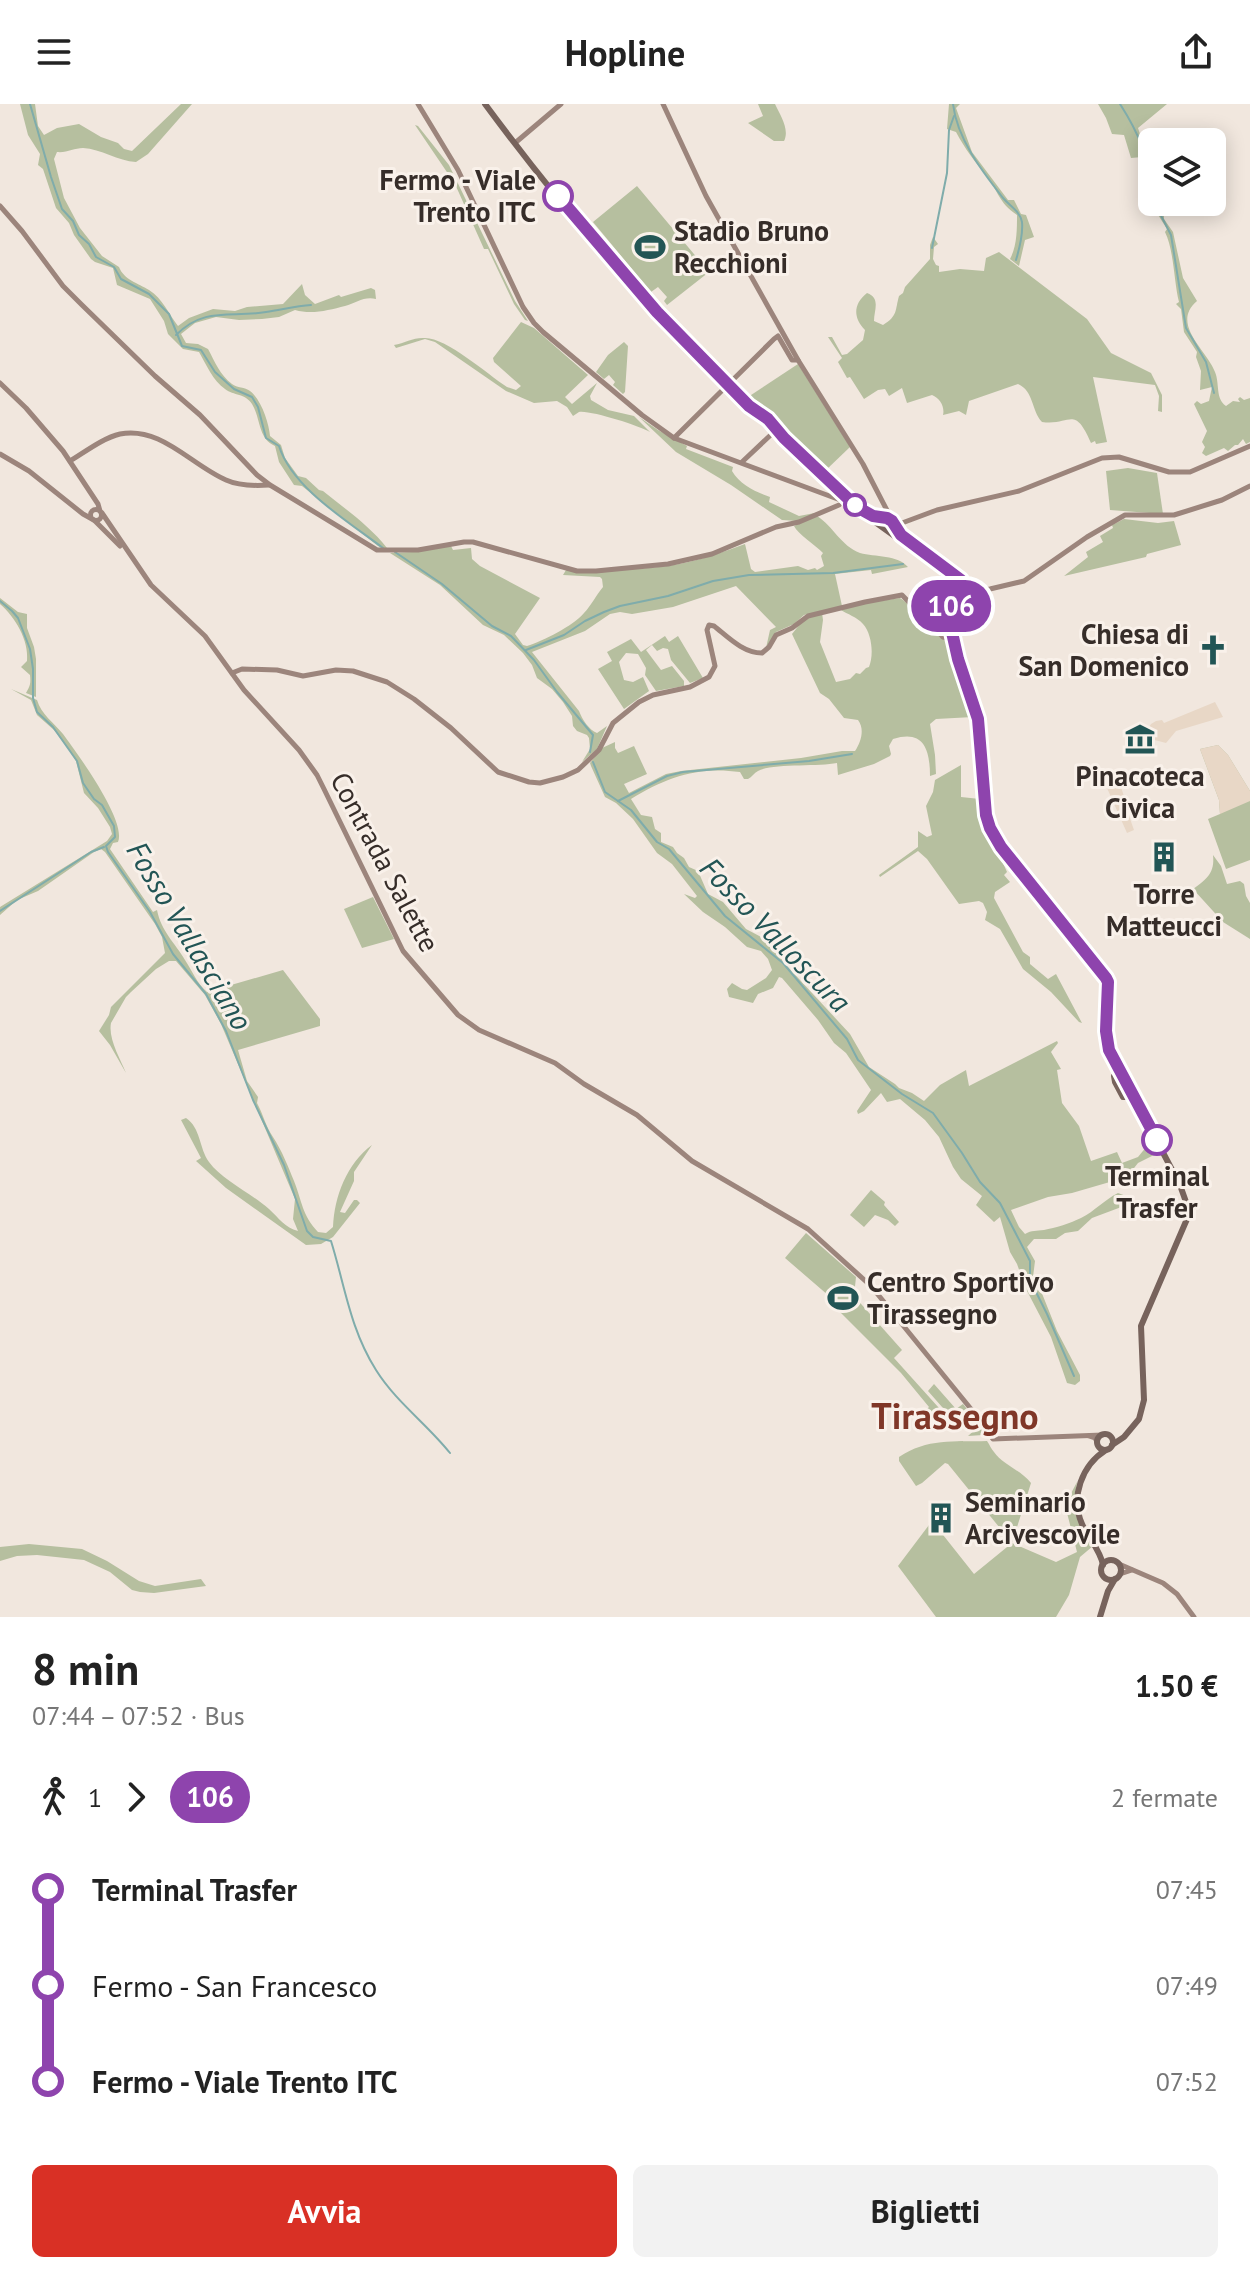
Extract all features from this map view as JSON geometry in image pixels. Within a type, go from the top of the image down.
[{"type":"main road","points":[[485,104],[661,317],[749,406],[760,413],[841,500],[893,527],[939,568],[952,592],[959,591]]},
{"type":"main road","points":[[877,519],[893,527],[959,579],[963,586],[949,613]]},
{"type":"main road","points":[[948,585],[959,579]]},
{"type":"main road","points":[[948,585],[950,626],[978,719],[984,802],[990,828],[1001,847],[1050,906],[1108,985],[1107,1037],[1118,1076],[1131,1091],[1186,1202],[1187,1219],[1180,1239],[1141,1326],[1144,1400],[1139,1419],[1124,1437],[1097,1456],[1082,1477],[1078,1508],[1084,1528],[1100,1554],[1102,1571],[1114,1577]]},
{"type":"main road","points":[[1118,1076],[1115,1082],[1123,1097],[1138,1106]]},
{"type":"main road","points":[[1123,1097],[1130,1097],[1131,1091]]},
{"type":"main road","points":[[1097,1456],[1103,1435],[1110,1444]]},
{"type":"main road","points":[[1098,1444],[1110,1444]]},
{"type":"main road","points":[[1100,1554],[1119,1564],[1121,1569],[1114,1577],[1100,1617]]},
{"type":"main road","points":[[1103,1565],[1110,1560]]},
{"type":"street","points":[[418,104],[458,170],[523,307],[534,323],[634,409],[674,438],[841,500],[877,519],[885,507]]},
{"type":"street","points":[[515,143],[561,104]]},
{"type":"street","points":[[663,104],[706,196],[798,360],[863,464],[893,527],[937,510],[1019,491],[1102,458],[1119,457],[1181,473],[1202,469],[1250,446]]},
{"type":"street","points":[[0,206],[63,286],[155,376],[200,415],[257,475],[377,550],[418,550],[473,542],[577,571],[653,566],[699,559],[799,522],[841,500]]},
{"type":"street","points":[[674,438],[778,336],[792,360],[798,360]]},
{"type":"street","points":[[0,383],[26,408],[70,461],[92,497],[99,520],[93,520]]},
{"type":"street","points":[[742,462],[776,430]]},
{"type":"street","points":[[70,461],[107,440],[131,434],[160,439],[227,480],[246,485],[270,485]]},
{"type":"street","points":[[0,454],[93,520],[129,555]]},
{"type":"street","points":[[959,591],[1024,581],[1125,515],[1174,515],[1222,500],[1250,486]]},
{"type":"street","points":[[77,509],[97,512]]},
{"type":"street","points":[[93,520],[97,512]]},
{"type":"street","points":[[97,512],[129,555]]},
{"type":"street","points":[[908,541],[904,534],[909,521]]},
{"type":"street","name":"Contrada Salette","points":[[129,555],[161,595],[205,636],[249,696],[299,750],[317,775],[403,951],[458,1015],[479,1030],[555,1063],[637,1115],[692,1161],[808,1229],[871,1286],[993,1439],[1088,1435]]},
{"type":"street","points":[[959,579],[978,590]]},
{"type":"street","points":[[232,673],[242,669],[277,670],[303,676],[336,670],[353,671],[387,682],[451,728],[498,772],[540,783],[578,770],[599,750],[613,723],[639,702],[653,695],[690,687],[709,677],[715,666],[707,630],[709,625],[744,649],[762,653],[776,635],[804,618],[902,595],[940,634],[953,638]]},
{"type":"street","points":[[1088,1435],[1103,1435]]},
{"type":"street","points":[[1088,1435],[1095,1438],[1098,1444]]},
{"type":"street","points":[[1119,1564],[1161,1582],[1177,1594],[1194,1617]]},
{"type":"street","points":[[1114,1577],[1133,1570]]},
{"type":"green space","points":[[20,104],[35,104],[38,126],[44,135],[57,128],[79,124],[132,151],[181,104],[192,104],[148,154],[136,162],[83,148],[57,152],[54,159],[64,198],[80,228],[102,256],[158,298],[178,326],[213,309],[235,311],[283,304],[302,284],[305,295],[315,304],[339,295],[371,288],[375,290],[376,299],[364,299],[333,309],[314,312],[295,310],[279,317],[262,319],[216,317],[195,323],[181,334],[186,343],[208,349],[232,384],[254,395],[264,412],[270,436],[281,445],[285,458],[298,476],[306,478],[348,511],[387,548],[378,546],[302,486],[294,485],[279,462],[275,446],[263,434],[249,400],[221,386],[199,352],[183,349],[168,334],[150,299],[117,285],[113,268],[91,259],[56,208],[43,169],[38,165],[40,154],[28,135]]},
{"type":"green space","points":[[758,104],[775,104],[785,127],[784,141],[774,141],[748,123],[763,116]]},
{"type":"green space","points":[[949,104],[960,104],[956,108],[972,152],[1008,200],[1014,200],[1021,214],[1026,215],[1034,237],[1025,240],[1019,266],[1010,259],[1017,232],[1017,215],[1002,201],[956,132],[947,129]]},
{"type":"green space","points":[[1098,104],[1167,104],[1138,128],[1138,157],[1131,158],[1124,135],[1112,134]]},
{"type":"green space","points":[[415,125],[449,165],[515,301],[528,321],[514,304],[488,249],[484,249],[455,184]]},
{"type":"green space","name":"Stadio Bruno Recchioni","points":[[637,186],[709,272],[667,305],[664,301],[667,297],[658,287],[651,292],[593,222]]},
{"type":"green space","points":[[1159,216],[1164,216],[1173,232],[1183,278],[1197,301],[1187,319],[1189,328],[1215,372],[1220,399],[1226,406],[1233,401],[1240,402],[1240,397],[1244,400],[1250,398],[1250,442],[1246,444],[1243,439],[1228,451],[1224,448],[1206,456],[1202,453],[1205,447],[1202,442],[1207,431],[1194,404],[1209,401],[1212,387],[1200,390],[1201,371],[1197,352],[1184,332],[1181,309],[1176,304],[1179,302],[1165,232],[1167,229]]},
{"type":"green space","points":[[933,237],[938,244],[934,247],[933,259],[939,266],[939,272],[960,269],[984,271],[986,258],[999,252],[1087,319],[1111,353],[1151,373],[1162,395],[1162,412],[1158,411],[1159,396],[1155,385],[1093,377],[1107,442],[1096,444],[1095,441],[1091,443],[1076,420],[1042,422],[1027,391],[1018,384],[969,401],[966,415],[959,411],[943,415],[941,403],[932,395],[907,403],[902,388],[889,396],[885,389],[878,390],[864,399],[850,377],[847,378],[838,362],[842,358],[828,337],[832,337],[842,355],[863,340],[865,330],[858,321],[856,311],[867,293],[874,298],[876,305],[874,321],[883,325],[891,319],[899,296],[930,259]]},
{"type":"green space","points":[[521,322],[534,328],[588,375],[565,397],[572,404],[597,383],[591,400],[608,410],[634,416],[650,432],[593,413],[579,412],[573,416],[567,407],[557,401],[534,403],[506,391],[435,342],[425,339],[396,348],[394,345],[417,338],[434,340],[516,390],[521,386],[493,358]]},
{"type":"green space","points":[[624,342],[628,346],[623,394],[613,385],[615,382],[609,375],[604,379],[596,372],[608,355]]},
{"type":"green space","points":[[798,364],[850,447],[825,471],[748,397]]},
{"type":"green space","points":[[639,417],[687,446],[686,449],[733,467],[732,471],[739,480],[770,497],[769,502],[799,516],[820,512],[797,521],[782,520],[676,452]]},
{"type":"green space","points":[[1128,468],[1157,473],[1163,514],[1110,510],[1106,471]]},
{"type":"green space","points":[[817,516],[853,550],[892,558],[908,567],[872,574],[871,570],[835,574],[842,606],[804,615],[794,624],[776,632],[766,648],[770,630],[776,627],[736,586],[673,607],[632,614],[610,614],[585,631],[532,652],[589,727],[597,733],[607,726],[597,749],[582,762],[590,749],[589,738],[573,726],[572,716],[563,702],[537,678],[523,653],[504,635],[483,625],[440,585],[390,553],[451,546],[453,550],[471,548],[472,559],[480,566],[540,598],[515,634],[527,646],[573,623],[587,610],[603,587],[600,577],[563,575],[566,570],[665,566],[704,558],[745,544],[751,569],[755,572],[798,566],[817,570],[824,566],[823,553],[794,526]]},
{"type":"green space","points":[[1124,519],[1158,523],[1174,521],[1181,545],[1147,554],[1146,557],[1064,576],[1088,557],[1086,552],[1103,542],[1100,536]]},
{"type":"green space","points":[[0,598],[18,612],[27,614],[27,628],[36,659],[36,697],[26,693],[30,675],[21,667],[27,661],[23,637],[16,622],[0,604]]},
{"type":"green space","points":[[900,598],[935,633],[949,642],[973,717],[936,719],[930,724],[936,774],[930,776],[929,758],[923,744],[918,739],[903,737],[893,739],[889,746],[890,756],[838,775],[837,763],[765,769],[748,779],[744,779],[740,772],[697,772],[670,779],[631,799],[641,815],[652,817],[655,829],[661,833],[661,842],[673,847],[689,867],[698,871],[708,894],[723,902],[746,929],[765,939],[850,1034],[869,1067],[899,1088],[924,1101],[940,1085],[966,1070],[969,1086],[1057,1041],[1051,1052],[1061,1069],[1057,1070],[1062,1103],[1079,1126],[1091,1161],[1117,1152],[1122,1163],[1138,1157],[1147,1146],[1154,1155],[1138,1163],[1127,1177],[1011,1210],[1025,1234],[1077,1220],[1118,1193],[1134,1199],[1132,1205],[1092,1218],[1078,1231],[1065,1233],[1056,1239],[1034,1239],[1027,1247],[1035,1261],[1033,1277],[1080,1375],[1080,1381],[1075,1385],[1067,1383],[1051,1337],[1010,1252],[1000,1217],[994,1222],[976,1205],[982,1196],[961,1179],[939,1137],[925,1120],[900,1099],[887,1102],[881,1093],[858,1114],[871,1090],[846,1053],[834,1043],[782,978],[779,977],[773,988],[758,994],[753,1003],[729,997],[727,989],[732,983],[747,990],[766,978],[772,970],[768,959],[761,951],[747,947],[684,894],[697,896],[672,864],[657,853],[633,819],[605,797],[590,763],[602,748],[615,742],[618,753],[634,746],[647,774],[624,784],[629,793],[666,774],[681,771],[855,751],[861,736],[858,720],[844,718],[820,693],[792,634],[804,619],[822,613],[820,642],[836,682],[850,679],[869,667],[871,645],[863,624],[841,610]]},
{"type":"green space","points":[[665,636],[669,642],[678,636],[703,678],[690,683],[671,660],[668,649],[657,651],[652,645],[646,650],[661,670],[672,666],[684,681],[684,686],[656,691],[645,675],[646,668],[638,654],[626,653],[619,662],[624,680],[633,682],[643,677],[649,691],[624,709],[598,669],[612,661],[607,652],[631,639],[641,652]]},
{"type":"green space","points":[[11,689],[37,700],[89,771],[108,804],[119,832],[118,842],[113,843],[110,849],[153,912],[157,910],[165,931],[203,988],[207,992],[283,970],[320,1019],[320,1026],[238,1050],[247,1081],[258,1097],[257,1103],[287,1164],[305,1214],[318,1232],[326,1233],[333,1227],[336,1204],[349,1171],[372,1145],[354,1172],[354,1181],[340,1212],[345,1213],[354,1200],[360,1203],[333,1237],[321,1244],[306,1245],[226,1188],[196,1161],[201,1158],[181,1120],[186,1118],[195,1127],[206,1156],[215,1169],[298,1231],[293,1219],[295,1199],[221,1024],[205,995],[176,961],[169,961],[156,969],[131,992],[111,1023],[113,1042],[126,1073],[99,1031],[111,1007],[165,953],[155,924],[105,852],[101,849],[94,852],[38,891],[17,900],[0,915],[0,907],[107,841],[112,834],[98,808],[84,793],[76,761],[70,751],[37,715],[31,700]]},
{"type":"green space","points":[[1218,745],[1228,755],[1250,791],[1250,860],[1226,869],[1208,819],[1220,814],[1219,800],[1200,749]]},
{"type":"green space","points":[[961,765],[961,797],[980,799],[984,821],[1007,872],[1004,875],[1010,882],[995,892],[994,898],[1023,952],[1030,957],[1030,964],[1048,979],[1056,974],[1082,1023],[1023,969],[1000,929],[985,920],[987,912],[983,903],[959,904],[918,851],[879,875],[918,847],[918,831],[927,837],[932,835],[926,806],[935,780]]},
{"type":"green space","points":[[1213,855],[1221,866],[1227,884],[1240,881],[1244,884],[1250,903],[1250,939],[1223,922],[1193,889],[1209,875]]},
{"type":"green space","points":[[373,897],[394,939],[362,948],[344,909]]},
{"type":"green space","points":[[871,1190],[885,1202],[884,1205],[899,1222],[895,1226],[875,1215],[864,1227],[850,1215]]},
{"type":"green space","name":"Centro Sportivo Tirassegno","points":[[806,1233],[856,1277],[854,1296],[902,1350],[894,1358],[957,1428],[948,1428],[941,1421],[934,1424],[927,1409],[929,1407],[901,1373],[834,1306],[836,1302],[785,1258]]},
{"type":"green space","points":[[934,1384],[956,1409],[963,1404],[983,1429],[983,1435],[968,1436],[977,1428],[963,1417],[957,1424],[928,1391]]},
{"type":"green space","points":[[987,1441],[998,1457],[1031,1483],[1012,1543],[948,1464],[945,1463],[916,1486],[899,1461],[899,1457],[909,1451],[930,1444]]},
{"type":"green space","points":[[1077,1482],[1078,1516],[1093,1546],[1080,1557],[1069,1595],[1056,1617],[936,1617],[898,1566],[932,1521],[974,1574],[1012,1543],[1056,1562],[1077,1552],[1065,1505]]},
{"type":"green space","points":[[29,1544],[82,1549],[139,1581],[155,1586],[201,1579],[206,1586],[140,1592],[132,1590],[110,1572],[84,1560],[37,1555],[0,1561],[0,1547]]},
{"type":"shaded area","points":[[1215,702],[1223,717],[1176,731],[1166,743],[1143,737],[1156,721],[1162,720],[1164,723]]},
{"type":"shaded area","points":[[1218,745],[1228,755],[1250,791],[1250,801],[1220,814],[1219,800],[1200,749]]},
{"type":"shaded area","points":[[1113,772],[1117,774],[1126,803],[1121,805],[1124,813],[1128,813],[1134,830],[1127,833],[1099,776]]},
{"type":"waterway","name":"Fosso Valloscura","points":[[30,104],[62,209],[96,257],[114,267],[121,279],[149,294],[169,314],[182,346],[201,350],[215,372],[234,389],[252,397],[258,407],[266,438],[279,446],[296,476],[323,503],[383,548]]},
{"type":"waterway","points":[[953,104],[955,117],[972,154],[995,188],[1021,218],[1016,260]]},
{"type":"waterway","points":[[1120,104],[1138,138]]},
{"type":"waterway","points":[[932,248],[947,173],[949,130],[954,116]]},
{"type":"waterway","points":[[1161,216],[1171,235],[1186,328],[1206,362],[1214,393]]},
{"type":"waterway","points":[[176,335],[197,320],[208,317],[311,305]]},
{"type":"waterway","name":"Fosso Valloscura","points":[[395,552],[442,584],[492,626],[511,636],[534,660],[593,735],[590,752]]},
{"type":"waterway","points":[[526,650],[564,635],[585,621],[620,606],[668,596],[713,581],[749,575],[833,573],[903,564]]},
{"type":"waterway","name":"Fosso Vallasciano","points":[[0,601],[18,618],[30,649],[33,698],[37,712],[53,727],[77,761],[83,783],[102,805],[114,826],[115,837],[106,846],[108,852],[150,912],[173,954],[206,994],[226,1031],[253,1100],[284,1165],[307,1231],[313,1237],[331,1241],[354,1323],[367,1355],[393,1392],[450,1453]]},
{"type":"waterway","points":[[618,801],[667,776],[683,772],[809,761],[852,754]]},
{"type":"waterway","name":"Fosso Valloscura","points":[[593,762],[605,792],[631,810],[657,842],[669,849],[725,916],[783,963],[847,1039],[858,1060],[933,1113],[980,1182],[1000,1203],[1030,1261],[1030,1280],[1074,1376]]},
{"type":"waterway","points":[[0,911],[91,852],[104,847]]},
{"type":"bus line","name":"106","points":[[558,196],[657,312],[749,406],[768,419],[857,507],[873,516],[892,521],[912,545],[961,580],[963,586],[953,599],[949,619],[958,659],[978,719],[984,802],[990,828],[1001,847],[1106,978],[1109,1050],[1157,1140]]},
{"type":"place","name":"Fermo - Viale Trento ITC","points":[[558,196]]},
{"type":"place","name":"Stadio Bruno Recchioni","points":[[650,247]]},
{"type":"place","name":"Chiesa di San Domenico","points":[[1213,650]]},
{"type":"place","name":"Pinacoteca Civica","points":[[1140,739]]},
{"type":"place","name":"Torre Matteucci","points":[[1164,857]]},
{"type":"place","name":"Terminal Trasfer","points":[[1157,1140]]},
{"type":"place","name":"Centro Sportivo Tirassegno","points":[[843,1298]]},
{"type":"place","name":"Seminario Arcivescovile","points":[[941,1518]]},
{"type":"district","name":"Tirassegno","points":[[955,1416]]}]
